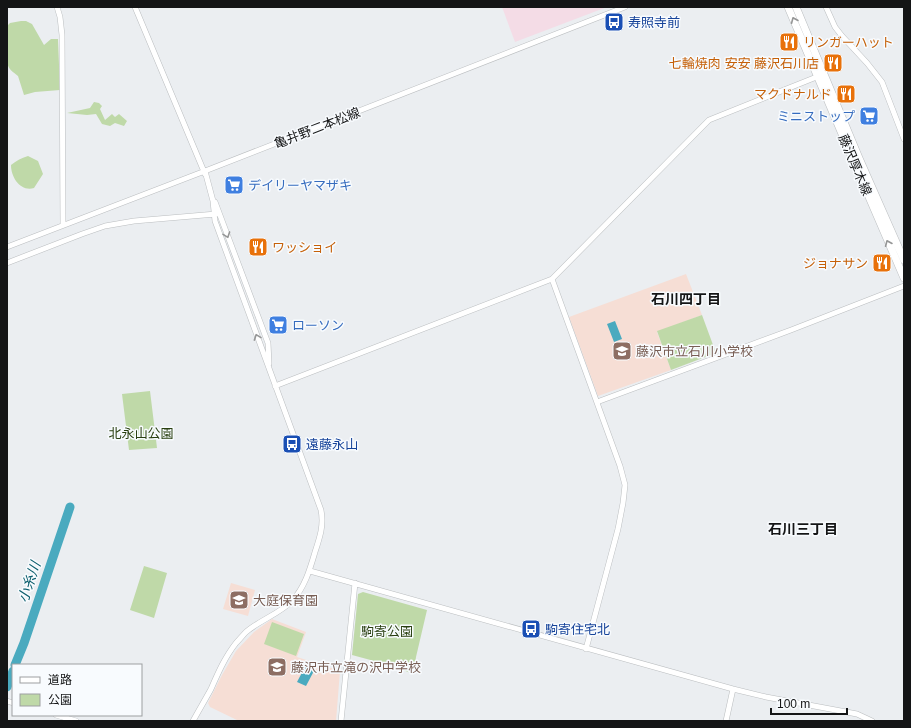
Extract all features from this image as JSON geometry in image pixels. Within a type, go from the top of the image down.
[{"type":"main road","name":"藤沢厚木線","points":[[788,7],[859,158],[904,260]]},
{"type":"main road","name":"藤沢厚木線","points":[[796,7],[853,160],[904,278]]},
{"type":"street","points":[[57,7],[62,35],[63,225]]},
{"type":"street","points":[[135,7],[205,172],[216,214],[268,343],[269,364],[275,386],[323,518],[322,528],[310,571],[300,590],[292,601],[246,632],[234,646],[226,658],[206,699],[193,721]]},
{"type":"street","name":"亀井野二本松線","points":[[7,247],[205,172],[625,7]]},
{"type":"street","points":[[826,7],[835,27],[882,82],[904,139]]},
{"type":"street","points":[[275,386],[552,279],[709,120],[821,76]]},
{"type":"street","points":[[7,263],[105,226],[134,221],[216,214]]},
{"type":"street","points":[[552,279],[624,478],[625,493],[618,529],[586,649]]},
{"type":"street","points":[[597,402],[791,330],[904,286]]},
{"type":"street","points":[[310,571],[732,689],[857,714],[872,721]]},
{"type":"street","points":[[341,721],[355,583]]},
{"type":"street","points":[[726,721],[732,689]]},
{"type":"street","points":[[59,716],[76,721]]},
{"type":"shaded area","points":[[502,7],[607,7],[515,42]]},
{"type":"shaded area","name":"藤沢市立石川小学校","points":[[686,274],[702,315],[657,332],[671,370],[598,396],[569,317]]},
{"type":"shaded area","name":"大庭保育園","points":[[231,583],[255,590],[248,616],[223,609]]},
{"type":"shaded area","name":"藤沢市立滝の沢中学校","points":[[272,619],[306,632],[297,657],[340,671],[336,721],[239,721],[210,707],[208,703],[236,651],[254,632]]},
{"type":"green space","points":[[26,21],[32,24],[44,45],[51,39],[58,39],[60,90],[35,92],[24,95],[18,76],[13,72],[7,62],[7,26],[10,23]]},
{"type":"green space","points":[[94,102],[99,103],[102,106],[100,109],[105,120],[112,114],[115,117],[119,114],[127,121],[124,126],[115,123],[110,126],[102,124],[96,114],[87,115],[67,113],[90,108]]},
{"type":"green space","points":[[28,156],[38,161],[43,174],[34,188],[29,189],[18,183],[11,170],[11,165]]},
{"type":"green space","points":[[702,315],[716,353],[671,370],[657,331]]},
{"type":"green space","name":"北永山公園","points":[[150,391],[157,448],[129,450],[122,394]]},
{"type":"green space","points":[[144,566],[167,573],[154,618],[130,610]]},
{"type":"green space","name":"駒寄公園","points":[[363,592],[427,610],[416,657],[416,672],[414,674],[389,665],[352,655],[358,594]]},
{"type":"green space","points":[[272,622],[304,634],[296,656],[264,644]]},
{"type":"water","points":[[615,321],[622,339],[614,342],[607,324]]},
{"type":"water","points":[[306,665],[315,669],[306,686],[297,682]]},
{"type":"waterway","name":"小糸川","points":[[15,664],[24,643],[70,507]]},
{"type":"waterway","name":"小糸川","points":[[7,687],[12,674]]},
{"type":"place","name":"寿照寺前","points":[[614,22]]},
{"type":"place","name":"リンガーハット","points":[[789,42]]},
{"type":"place","name":"七輪焼肉 安安 藤沢石川店","points":[[833,63]]},
{"type":"place","name":"マクドナルド","points":[[846,94]]},
{"type":"place","name":"ミニストップ","points":[[869,116]]},
{"type":"place","name":"デイリーヤマザキ","points":[[234,185]]},
{"type":"place","name":"ワッショイ","points":[[258,247]]},
{"type":"place","name":"ジョナサン","points":[[882,263]]},
{"type":"place","name":"ローソン","points":[[278,325]]},
{"type":"place","name":"藤沢市立石川小学校","points":[[622,351]]},
{"type":"place","name":"遠藤永山","points":[[292,444]]},
{"type":"place","name":"大庭保育園","points":[[239,600]]},
{"type":"place","name":"駒寄住宅北","points":[[531,629]]},
{"type":"place","name":"藤沢市立滝の沢中学校","points":[[277,667]]},
{"type":"district","name":"石川四丁目","points":[[686,299]]},
{"type":"district","name":"石川三丁目","points":[[803,529]]}]
